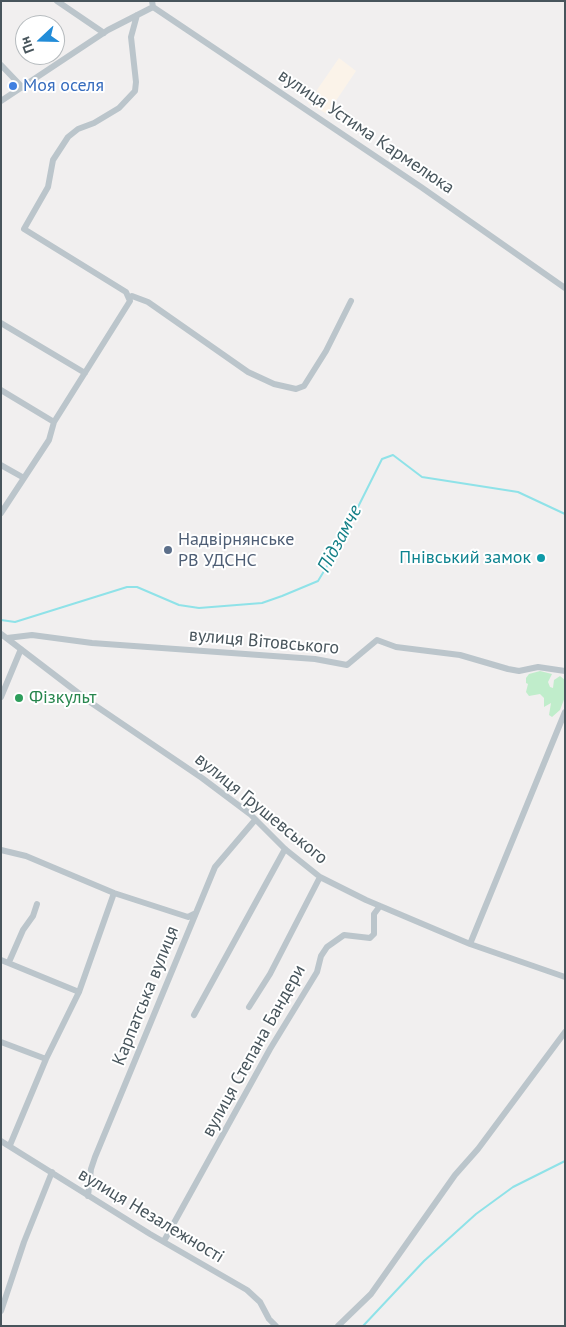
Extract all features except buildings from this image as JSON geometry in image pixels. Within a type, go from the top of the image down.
[{"type":"street","points":[[57,1],[104,33]]},
{"type":"street","points":[[1,101],[104,33],[153,4]]},
{"type":"street","name":"вулиця Устима Кармелюка","points":[[153,4],[565,288]]},
{"type":"street","points":[[137,15],[131,37],[136,82],[135,91],[119,108],[94,123],[78,129],[68,137],[53,160],[48,187],[24,229],[126,292],[131,297],[148,302],[248,372],[274,384],[296,390],[304,386],[326,351],[351,301]]},
{"type":"street","points":[[1,65],[23,88]]},
{"type":"street","points":[[1,513],[49,440],[54,422],[131,297]]},
{"type":"street","points":[[1,323],[85,373]]},
{"type":"street","points":[[1,390],[54,422]]},
{"type":"street","points":[[1,465],[24,478]]},
{"type":"street","name":"вулиця Грушевського","points":[[1,634],[90,702],[202,778],[255,820],[285,849],[320,878],[470,944],[565,977]]},
{"type":"street","name":"вулиця Вітовського","points":[[7,638],[32,635],[92,643],[315,659],[347,664],[377,640],[396,647],[460,655],[519,671],[538,667],[565,671]]},
{"type":"street","points":[[1,697],[21,649]]},
{"type":"street","points":[[470,944],[565,712]]},
{"type":"street","name":"Карпатська вулиця","points":[[88,1196],[91,1169],[95,1157],[215,867],[255,820]]},
{"type":"street","points":[[194,1015],[285,849]]},
{"type":"street","points":[[1,850],[26,856],[114,893],[188,917],[196,913]]},
{"type":"street","points":[[249,1007],[270,974],[320,878]]},
{"type":"street","points":[[10,1146],[46,1059],[79,992],[114,893]]},
{"type":"street","points":[[9,962],[23,930],[38,904]]},
{"type":"street","name":"вулиця Степана Бандери","points":[[164,1241],[265,1058],[317,972],[321,956],[327,947],[344,936],[370,938],[374,934],[374,914],[380,906]]},
{"type":"street","points":[[1,960],[79,992]]},
{"type":"street","points":[[338,1326],[371,1294],[411,1240],[449,1182],[478,1149],[565,1032]]},
{"type":"street","points":[[1,1042],[46,1059]]},
{"type":"street","name":"вулиця Незалежності","points":[[1,1141],[88,1196],[248,1290],[260,1302],[269,1319],[276,1326]]},
{"type":"street","points":[[1,1311],[24,1242],[52,1172]]},
{"type":"shaded area","points":[[339,58],[356,71],[327,114],[308,103]]},
{"type":"green space","points":[[540,671],[552,674],[548,682],[550,687],[553,688],[554,680],[560,676],[565,680],[565,697],[560,710],[552,717],[549,715],[551,703],[544,707],[544,698],[540,694],[529,696],[526,692],[528,684],[526,683],[526,678],[529,674]]},
{"type":"waterway","name":"Підзамче","points":[[1,620],[15,622],[127,587],[137,587],[179,605],[199,608],[262,603],[318,581],[335,553],[382,459],[393,455],[422,477],[518,492],[565,514]]},
{"type":"waterway","points":[[363,1326],[424,1261],[476,1214],[513,1187],[565,1161]]},
{"type":"place","name":"Моя оселя","points":[[13,86]]},
{"type":"place","name":"Надвірнянське РВ УДСНС","points":[[168,550]]},
{"type":"place","name":"Пнівський замок","points":[[541,558]]},
{"type":"place","name":"Фізкульт","points":[[19,698]]}]
